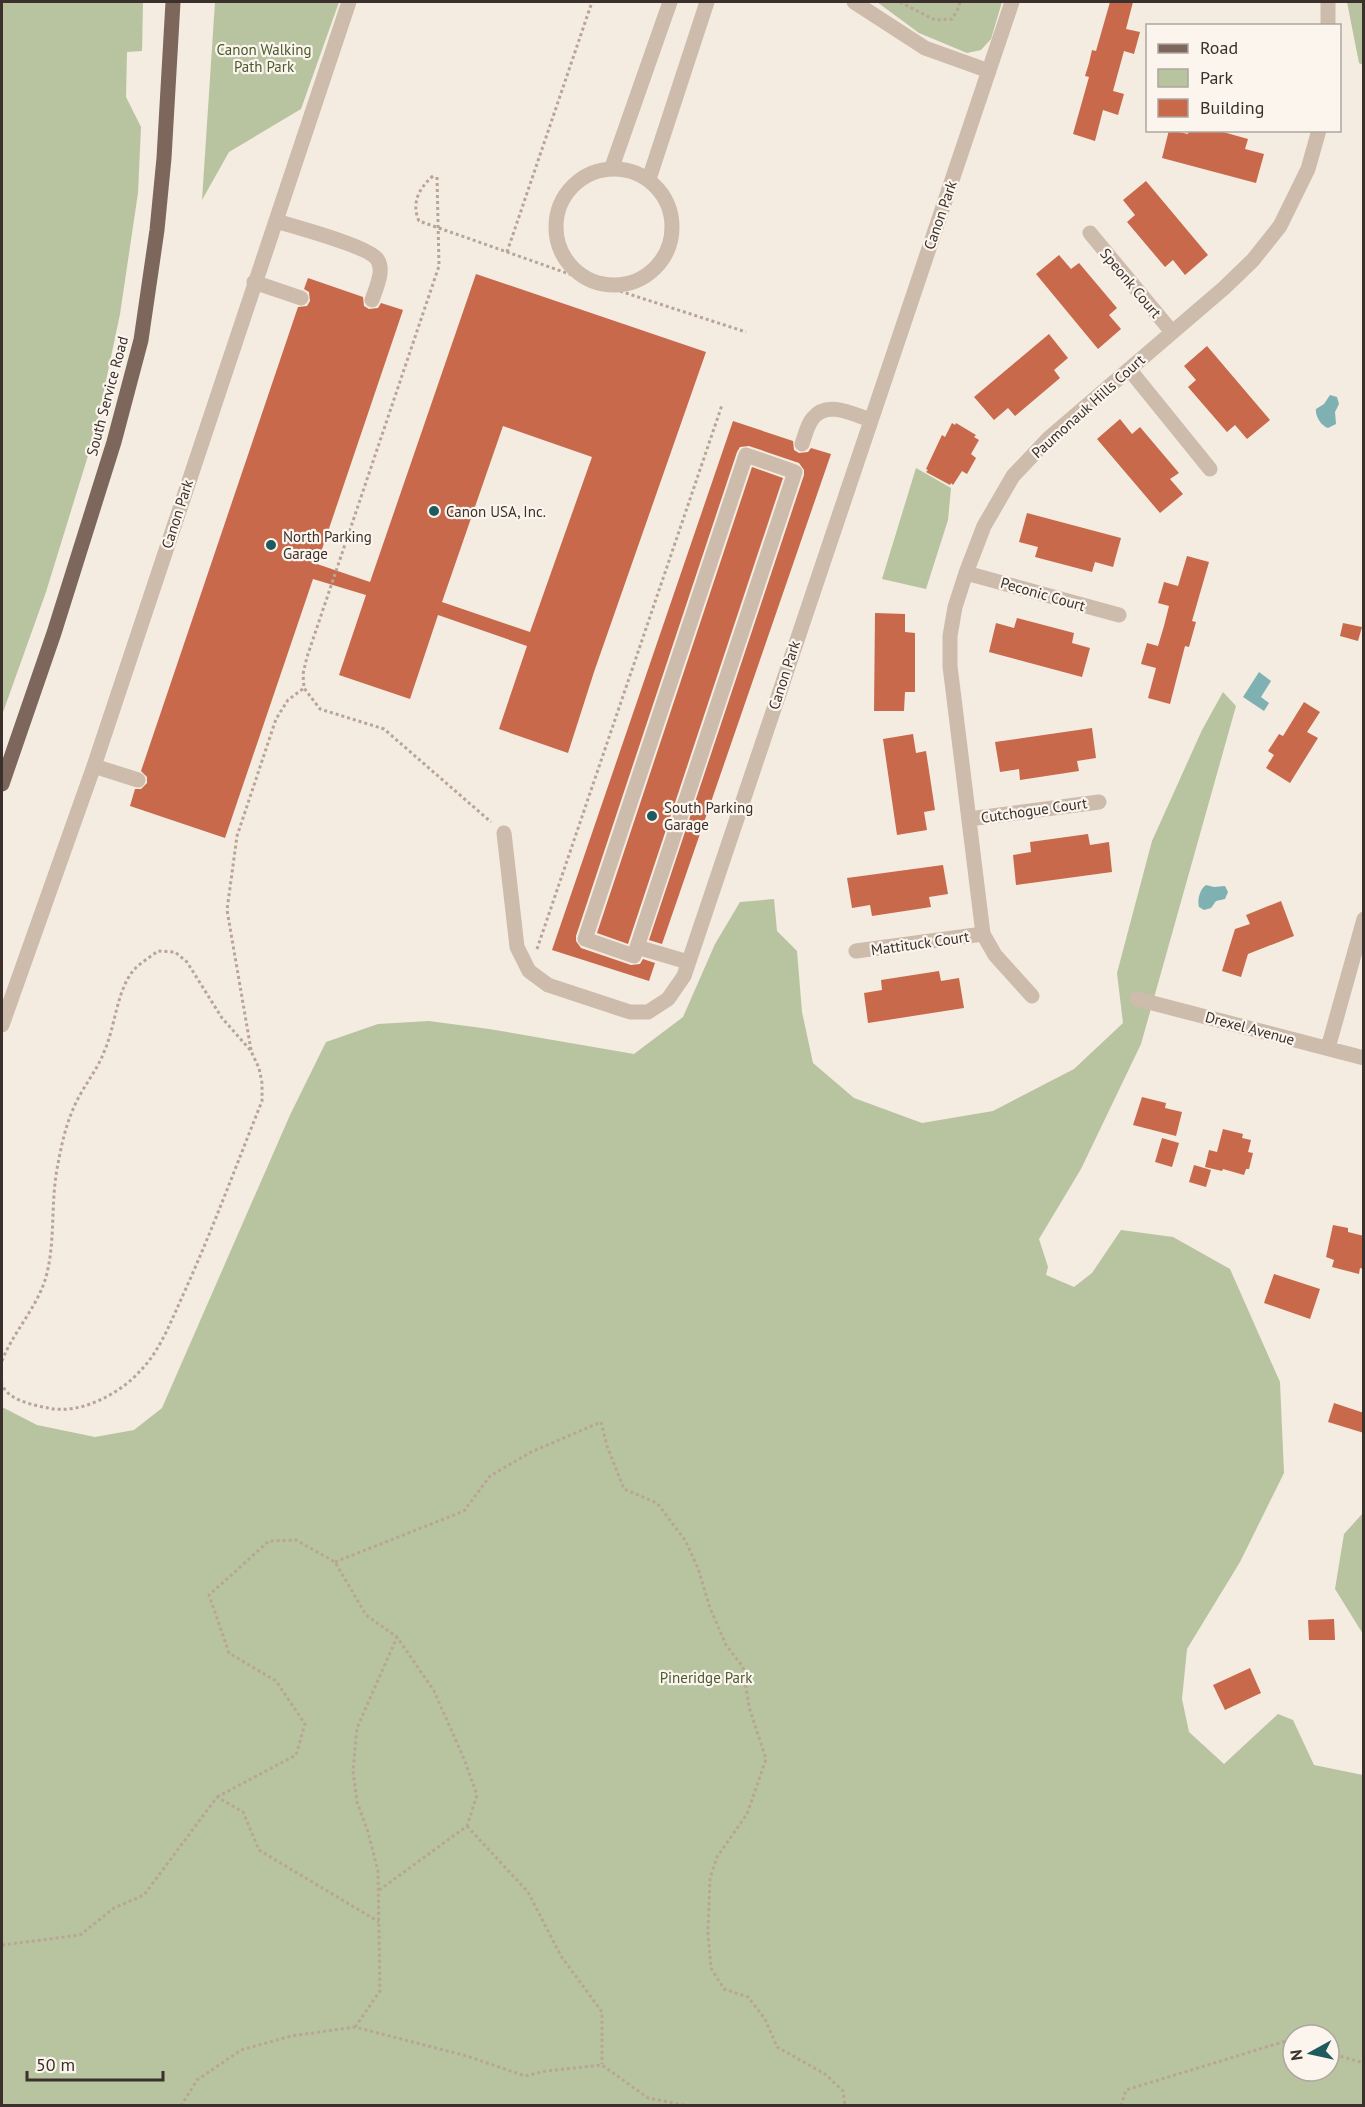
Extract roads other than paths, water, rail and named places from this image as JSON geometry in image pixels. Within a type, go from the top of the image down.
[{"type":"main road","name":"South Service Road","points":[[2,784],[54,633],[114,442],[141,340],[165,158],[173,2]]},
{"type":"street","name":"Canon Park","points":[[2,1025],[94,766],[349,2]]},
{"type":"street","points":[[612,167],[670,2]]},
{"type":"street","points":[[649,179],[707,2]]},
{"type":"street","points":[[854,2],[925,48],[989,71]]},
{"type":"street","name":"Canon Park","points":[[504,833],[518,947],[529,971],[548,985],[630,1012],[648,1012],[668,999],[684,976],[1012,2]]},
{"type":"street","points":[[1328,2],[1328,24]]},
{"type":"street","name":"Paumonauk Hills Court","points":[[1032,996],[995,955],[983,934],[950,666],[950,636],[955,607],[966,573],[984,526],[1013,476],[1049,438],[1224,288],[1253,260],[1280,226],[1308,169],[1318,132]]},
{"type":"street","points":[[612,167],[632,170],[649,179],[662,192],[670,209],[673,227],[670,245],[661,262],[648,275],[632,283],[613,286],[595,283],[577,273],[564,257],[556,238],[556,218],[562,198],[575,182],[592,172],[612,167]]},
{"type":"street","points":[[276,221],[364,250],[377,259],[381,272],[372,300]]},
{"type":"street","name":"Speonk Court","points":[[1090,233],[1172,332]]},
{"type":"street","points":[[254,282],[301,298]]},
{"type":"street","points":[[1129,369],[1210,469]]},
{"type":"street","points":[[802,444],[812,418],[822,410],[834,409],[870,420]]},
{"type":"street","points":[[746,455],[795,472],[637,947],[634,956],[585,939],[746,455]]},
{"type":"street","name":"Peconic Court","points":[[966,573],[1119,615]]},
{"type":"street","points":[[94,766],[138,780]]},
{"type":"street","name":"Cutchogue Court","points":[[969,819],[1099,802]]},
{"type":"street","points":[[1328,1048],[1364,919]]},
{"type":"street","name":"Mattituck Court","points":[[856,951],[983,934]]},
{"type":"street","points":[[637,947],[688,962]]},
{"type":"street","name":"Drexel Avenue","points":[[1137,999],[1364,1058]]},
{"type":"water","points":[[1330,395],[1337,397],[1339,404],[1335,412],[1336,424],[1328,428],[1319,420],[1316,409],[1324,404]]},
{"type":"water","points":[[1259,672],[1271,681],[1261,697],[1269,703],[1264,711],[1243,697]]},
{"type":"water","points":[[1206,885],[1225,886],[1228,892],[1225,899],[1216,901],[1211,908],[1204,910],[1199,907],[1198,901]]},
{"type":"place","name":"Canon USA, Inc.","points":[[434,511]]},
{"type":"place","name":"North Parking Garage","points":[[271,545]]},
{"type":"place","name":"South Parking Garage","points":[[652,816]]},
{"type":"park label","name":"Canon Walking Path Park","points":[[264,58]]},
{"type":"park label","name":"Pineridge Park","points":[[706,1677]]}]
